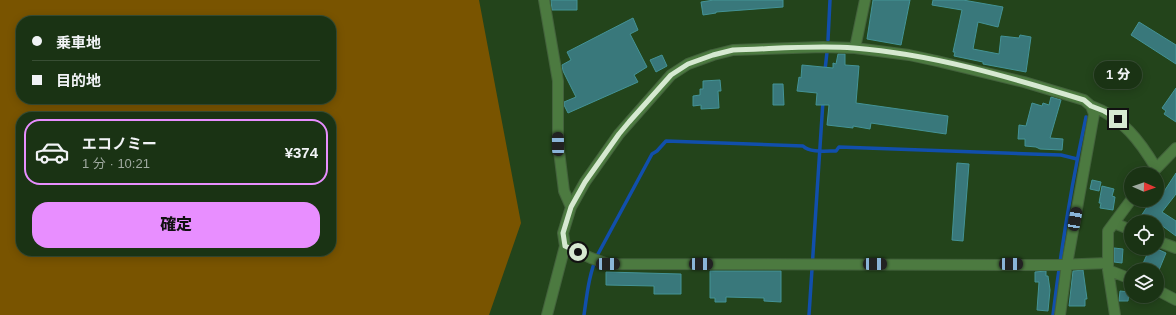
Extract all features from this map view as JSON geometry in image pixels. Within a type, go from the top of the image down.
[{"type":"street","points":[[544,0],[558,81],[558,144],[564,191],[571,207]]},
{"type":"street","points":[[855,48],[865,0]]},
{"type":"street","points":[[548,315],[565,246],[563,233],[571,207],[585,182],[619,134],[671,75],[688,64],[733,50],[822,47],[855,48],[909,55],[1032,84],[1084,100],[1091,106],[1118,119],[1145,149],[1152,167]]},
{"type":"street","points":[[1060,315],[1062,264],[1094,114],[1091,106]]},
{"type":"street","points":[[1158,167],[1176,148]]},
{"type":"street","points":[[1116,315],[1108,266],[1108,231],[1126,207]]},
{"type":"street","points":[[1114,223],[1124,227]]},
{"type":"street","points":[[1164,244],[1176,248]]},
{"type":"street","points":[[565,246],[595,260],[608,264],[1062,264],[1108,266],[1124,275]]},
{"type":"street","points":[[1164,294],[1176,300]]},
{"type":"shaded area","points":[[0,0],[479,0],[521,223],[489,315],[0,315]]},
{"type":"building","points":[[551,0],[577,0],[577,10],[552,10]]},
{"type":"building","points":[[714,0],[783,0],[783,7],[716,12],[703,15],[701,2]]},
{"type":"building","points":[[873,0],[910,0],[901,45],[867,39]]},
{"type":"building","points":[[933,0],[963,0],[1003,7],[998,27],[978,22],[973,49],[999,54],[1001,36],[1019,38],[1020,35],[1031,37],[1026,72],[983,64],[983,62],[954,56],[955,52],[953,52],[962,10],[932,5]]},
{"type":"building","points":[[633,18],[638,30],[630,34],[647,67],[634,75],[638,82],[568,113],[564,102],[576,97],[563,71],[562,65],[571,60],[567,52]]},
{"type":"building","points":[[1139,22],[1176,45],[1176,64],[1131,35]]},
{"type":"building","points":[[838,54],[845,54],[845,65],[859,66],[856,103],[948,116],[946,134],[871,123],[870,129],[853,126],[853,128],[827,125],[829,105],[816,105],[817,93],[797,91],[799,77],[801,78],[802,65],[833,68],[833,63],[836,64]]},
{"type":"building","points":[[662,55],[667,66],[656,72],[650,60]]},
{"type":"building","points":[[1122,61],[1136,68],[1130,81],[1116,74]]},
{"type":"building","points":[[720,80],[721,91],[718,91],[719,108],[701,109],[701,105],[693,106],[693,96],[700,95],[700,89],[703,89],[703,81]]},
{"type":"building","points":[[773,84],[783,84],[784,105],[773,105]]},
{"type":"building","points":[[1176,88],[1176,122],[1164,114],[1166,111],[1162,108]]},
{"type":"building","points":[[1051,97],[1061,100],[1050,138],[1063,139],[1062,150],[1040,149],[1025,146],[1025,139],[1018,139],[1019,125],[1026,126],[1032,103],[1042,106],[1043,103],[1049,105]]},
{"type":"building","points":[[957,163],[969,164],[963,241],[952,240]]},
{"type":"building","points":[[1176,173],[1176,194],[1162,212],[1176,221],[1176,236],[1164,227],[1164,215],[1142,215],[1147,207],[1164,207],[1164,191]]},
{"type":"building","points":[[1092,180],[1101,182],[1099,191],[1090,189]]},
{"type":"building","points":[[1102,186],[1114,189],[1112,196],[1115,197],[1113,210],[1100,208],[1101,203],[1099,203]]},
{"type":"building","points":[[1114,248],[1123,249],[1122,263],[1114,262]]},
{"type":"building","points":[[1164,252],[1166,253],[1162,263],[1143,263],[1147,255],[1164,255]]},
{"type":"building","points":[[1083,270],[1087,299],[1085,299],[1085,306],[1069,306],[1073,271]]},
{"type":"building","points":[[710,271],[781,271],[781,302],[764,301],[764,298],[726,297],[726,302],[715,302],[715,298],[710,298]]},
{"type":"building","points":[[1046,271],[1050,290],[1048,311],[1037,310],[1039,282],[1035,282],[1035,272]]},
{"type":"building","points":[[606,272],[681,274],[681,294],[654,294],[654,286],[606,285]]},
{"type":"building","points":[[1120,291],[1124,291],[1124,301],[1119,301]]},
{"type":"waterway","points":[[828,40],[830,0]]},
{"type":"waterway","points":[[825,70],[827,52]]},
{"type":"waterway","points":[[809,315],[823,101]]},
{"type":"waterway","points":[[1053,315],[1067,216],[1086,117]]},
{"type":"waterway","points":[[584,315],[590,276],[598,254],[652,154],[657,151],[666,141],[803,146],[810,150],[818,151],[836,151],[839,147],[1061,155],[1077,159]]},
{"type":"route","points":[[578,252],[565,246],[563,233],[571,207],[585,182],[619,134],[659,86],[671,75],[688,64],[723,52],[733,50],[822,47],[855,48],[909,55],[1024,82],[1084,100],[1091,106],[1118,119]]}]
